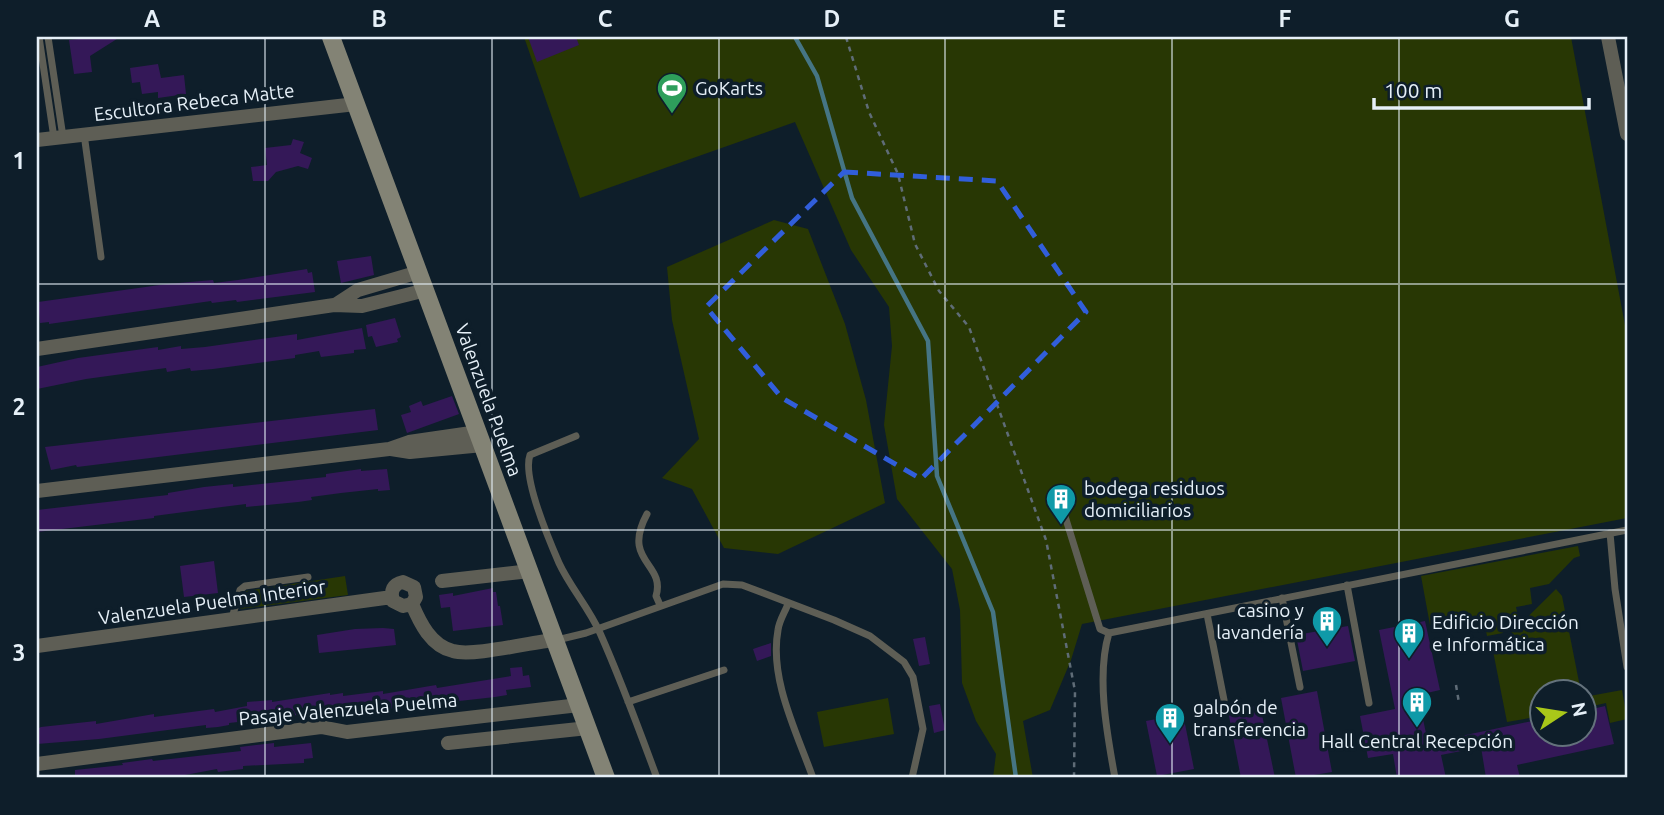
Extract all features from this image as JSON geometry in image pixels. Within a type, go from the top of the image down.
[{"type":"street","name":"Valenzuela Puelma","points":[[331,37],[606,778]]},
{"type":"street","points":[[1608,37],[1627,134]]},
{"type":"street","name":"Escultora Rebeca Matte","points":[[37,140],[356,104]]},
{"type":"street","points":[[334,305],[358,290],[419,272]]},
{"type":"street","points":[[37,349],[334,305],[362,306],[426,290]]},
{"type":"street","points":[[37,491],[389,449],[409,442],[480,438]]},
{"type":"street","points":[[442,581],[530,571]]},
{"type":"street","name":"Valenzuela Puelma Interior","points":[[392,597],[395,585],[407,582],[414,587],[416,592],[412,604],[425,631],[437,643],[453,652],[555,640]]},
{"type":"street","name":"Valenzuela Puelma Interior","points":[[392,597],[400,606],[412,604]]},
{"type":"street","name":"Valenzuela Puelma Interior","points":[[37,646],[392,597]]},
{"type":"street","name":"Pasaje Valenzuela Puelma","points":[[37,764],[321,727],[347,732],[579,705]]},
{"type":"street","points":[[448,743],[588,728]]},
{"type":"lane","points":[[39,37],[59,137]]},
{"type":"lane","points":[[48,37],[59,137]]},
{"type":"lane","points":[[84,134],[101,257]]},
{"type":"lane","points":[[576,436],[530,455],[529,482],[559,563],[598,628],[657,778]]},
{"type":"lane","points":[[1064,513],[1100,629],[1109,633],[1627,530]]},
{"type":"lane","points":[[647,514],[638,530],[638,543],[640,554],[657,579],[659,587],[656,596],[660,605]]},
{"type":"lane","points":[[1610,533],[1627,667]]},
{"type":"lane","points":[[232,619],[240,590],[245,586],[308,577]]},
{"type":"lane","points":[[555,640],[598,628],[723,584],[742,585],[834,620],[870,636],[904,662],[914,677],[923,729],[912,778]]},
{"type":"lane","points":[[1347,585],[1369,703]]},
{"type":"lane","points":[[1282,598],[1300,687]]},
{"type":"lane","points":[[788,604],[778,629],[778,667],[785,697],[813,778]]},
{"type":"lane","points":[[1207,614],[1224,701]]},
{"type":"lane","points":[[1109,633],[1103,657],[1108,740],[1115,778]]},
{"type":"lane","points":[[628,702],[724,670]]},
{"type":"path","points":[[846,37],[869,112],[898,174],[915,244],[939,291],[969,327],[1045,540],[1075,691],[1074,778]]},
{"type":"path","points":[[1456,685],[1459,703]]},
{"type":"highlighted area","points":[[844,172],[997,181],[1086,312],[921,479],[782,398],[706,307]]},
{"type":"green space","points":[[524,37],[1571,37],[1627,336],[1627,518],[1082,624],[1071,660],[1050,710],[1023,721],[1033,778],[993,778],[996,754],[976,721],[962,683],[960,610],[952,569],[897,499],[884,425],[892,346],[889,307],[851,250],[795,122],[580,198]]},
{"type":"green space","points":[[774,220],[808,229],[845,324],[866,400],[885,503],[778,554],[724,548],[692,489],[662,478],[699,439],[672,320],[667,267]]},
{"type":"green space","points":[[1578,546],[1580,556],[1574,558],[1549,584],[1530,588],[1532,604],[1516,607],[1518,617],[1501,620],[1503,633],[1487,636],[1483,615],[1430,625],[1421,576]]},
{"type":"green space","points":[[345,576],[348,595],[240,609],[246,591]]},
{"type":"green space","points":[[1556,589],[1562,596],[1578,678],[1528,678],[1528,718],[1507,722],[1493,651]]},
{"type":"green space","points":[[1622,690],[1627,719],[1610,723],[1606,703],[1598,705],[1598,694]]},
{"type":"green space","points":[[888,698],[894,734],[824,747],[817,712]]},
{"type":"building","points":[[120,37],[90,56],[92,72],[74,74],[69,40]]},
{"type":"building","points":[[528,37],[576,37],[579,45],[537,62]]},
{"type":"building","points":[[158,64],[161,78],[184,75],[186,94],[158,98],[158,92],[142,94],[140,82],[132,83],[130,68]]},
{"type":"building","points":[[293,139],[304,142],[300,153],[312,158],[308,169],[298,166],[276,172],[268,181],[253,181],[251,167],[267,165],[265,148],[291,145]]},
{"type":"building","points":[[371,256],[374,275],[341,283],[337,261]]},
{"type":"building","points":[[307,269],[308,273],[312,272],[315,292],[237,302],[211,301],[49,324],[40,323],[38,302],[167,284],[213,280],[214,283]]},
{"type":"building","points":[[395,318],[401,337],[397,339],[398,342],[376,347],[372,336],[368,337],[366,325]]},
{"type":"building","points":[[362,328],[366,349],[354,350],[354,353],[321,357],[319,351],[295,355],[295,358],[191,371],[190,368],[167,372],[166,368],[37,389],[37,367],[78,358],[158,347],[158,350],[181,346],[181,349],[205,347],[297,334],[297,340]]},
{"type":"building","points":[[452,396],[459,414],[407,433],[401,415],[411,412],[409,406],[421,401],[423,406]]},
{"type":"building","points":[[375,409],[378,430],[51,470],[45,447]]},
{"type":"building","points":[[361,469],[387,469],[390,490],[341,493],[311,497],[312,500],[298,502],[246,507],[246,504],[37,532],[37,510],[168,495],[204,487],[233,484],[233,487],[326,477],[326,474]]},
{"type":"building","points":[[214,561],[218,593],[184,597],[180,566]]},
{"type":"building","points":[[493,588],[503,625],[453,631],[450,607],[441,608],[439,595],[453,593],[453,596]]},
{"type":"building","points":[[1425,621],[1440,690],[1418,695],[1428,743],[1528,722],[1528,748],[1596,748],[1517,765],[1520,778],[1486,778],[1481,747],[1441,755],[1446,778],[1397,778],[1393,754],[1368,758],[1360,716],[1395,709],[1379,630]]},
{"type":"building","name":"casino y lavandería","points":[[1348,626],[1355,661],[1303,671],[1296,635]]},
{"type":"building","points":[[394,629],[396,645],[319,653],[317,635]]},
{"type":"building","points":[[925,637],[930,664],[919,666],[913,639]]},
{"type":"building","points":[[771,643],[771,656],[757,661],[753,649]]},
{"type":"building","points":[[522,667],[523,676],[529,675],[531,687],[506,690],[507,695],[495,697],[334,715],[333,711],[229,723],[218,727],[206,728],[206,725],[37,744],[37,729],[41,727],[96,721],[96,724],[154,714],[154,717],[214,709],[215,712],[247,706],[247,702],[272,702],[330,693],[343,693],[343,696],[383,691],[383,694],[436,685],[437,688],[511,676],[510,668]]},
{"type":"building","points":[[1317,691],[1332,772],[1296,778],[1281,698]]},
{"type":"building","points":[[940,704],[945,730],[934,733],[929,706]]},
{"type":"building","points":[[1260,705],[1275,778],[1241,778],[1228,711]]},
{"type":"building","points":[[1605,706],[1614,744],[1598,747],[1598,708]]},
{"type":"building","name":"galpón de transferencia","points":[[1183,714],[1194,769],[1157,776],[1146,721]]},
{"type":"building","points":[[274,743],[274,747],[311,743],[313,758],[304,759],[304,763],[243,766],[243,769],[218,772],[217,769],[169,778],[75,778],[75,770],[152,759],[241,751],[240,747]]},
{"type":"waterway","points":[[795,37],[817,76],[852,198],[928,341],[937,476],[993,612],[1016,778]]},
{"type":"place","name":"GoKarts","points":[[672,115]]},
{"type":"place","name":"bodega residuos domiciliarios","points":[[1061,526]]},
{"type":"place","name":"casino y lavandería","points":[[1327,648]]},
{"type":"place","name":"Edificio Dirección e Informática","points":[[1409,660]]},
{"type":"place","name":"Hall Central Recepción","points":[[1417,729]]},
{"type":"place","name":"galpón de transferencia","points":[[1170,745]]}]
